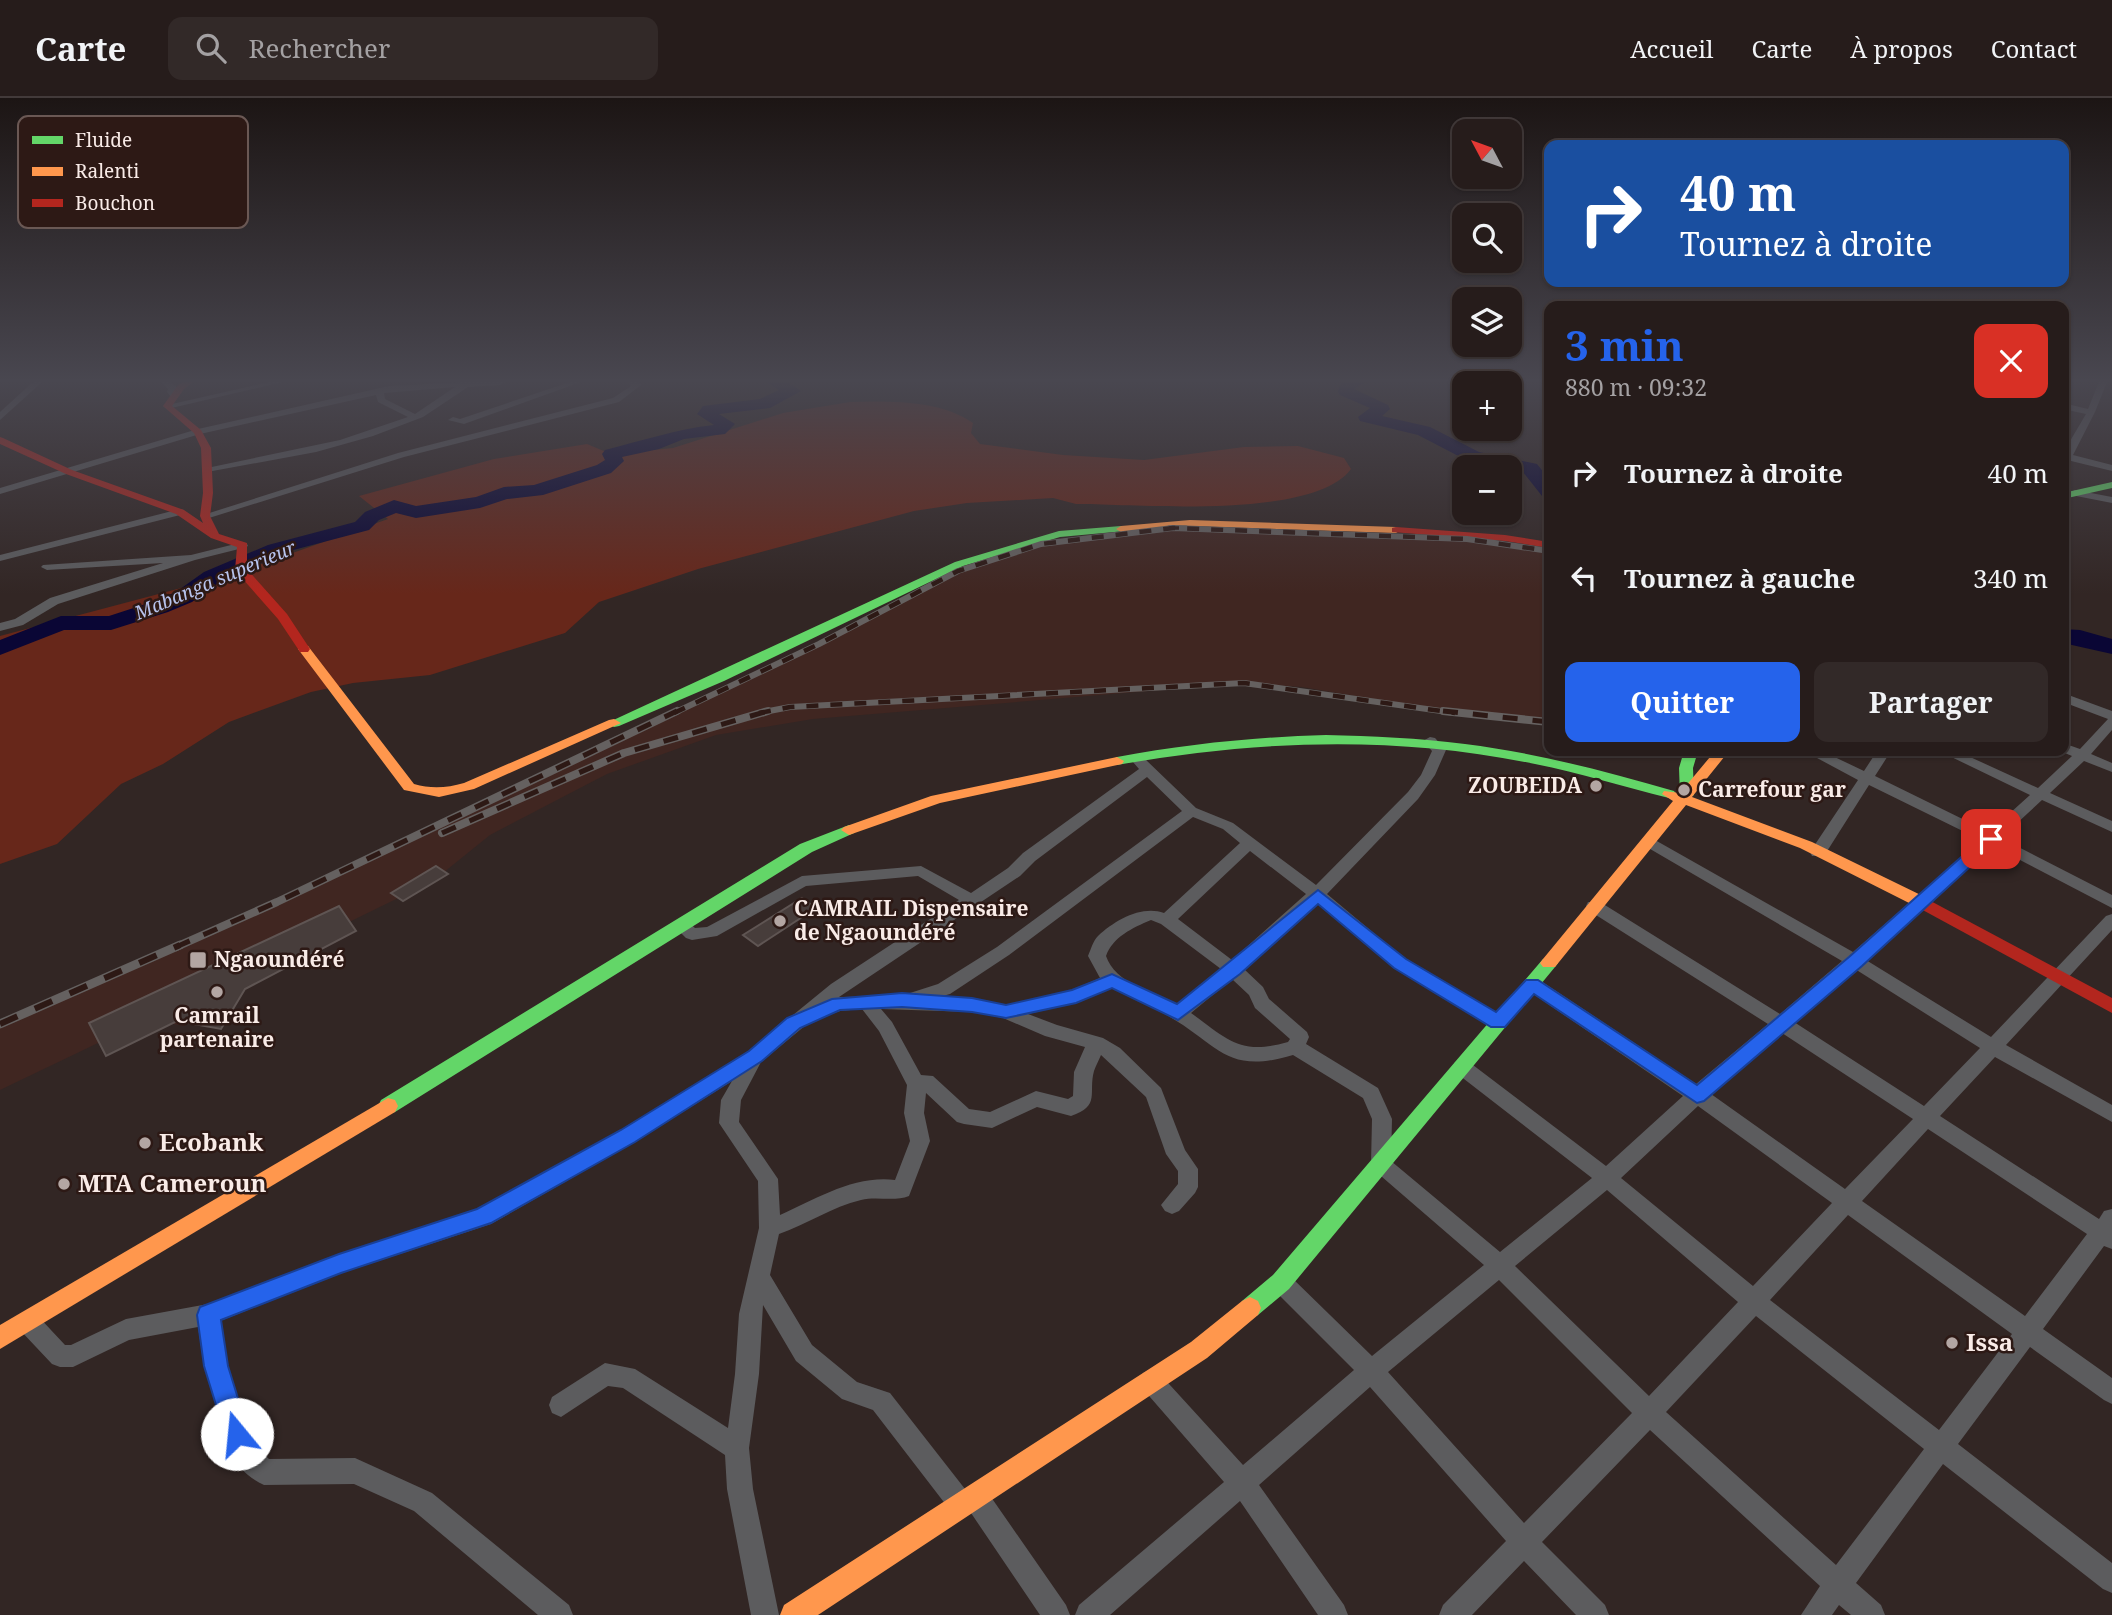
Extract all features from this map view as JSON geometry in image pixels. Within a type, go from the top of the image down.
[{"type":"street","points":[[28,453],[69,472],[180,512],[215,536],[243,545]]},
{"type":"street","points":[[0,491],[131,453]]},
{"type":"street","points":[[206,453],[205,516],[215,536]]},
{"type":"street","points":[[207,469],[293,453]]},
{"type":"street","points":[[205,516],[410,453]]},
{"type":"street","points":[[2069,457],[2112,468]]},
{"type":"street","points":[[2069,494],[2112,485]]},
{"type":"street","points":[[2069,494],[2112,500]]},
{"type":"street","points":[[0,558],[180,512]]},
{"type":"street","points":[[243,545],[241,566],[278,611],[316,670],[409,787],[423,792],[445,793],[719,678],[959,564],[1059,534],[1190,523],[1394,530],[1505,538],[1544,544]]},
{"type":"street","points":[[0,627],[19,621],[54,601],[191,558],[243,545]]},
{"type":"street","points":[[47,567],[191,558]]},
{"type":"street","points":[[2069,699],[2112,716]]},
{"type":"street","points":[[2072,751],[2112,722]]},
{"type":"street","points":[[0,1338],[323,1146],[806,848],[884,814],[955,793],[1142,764],[1226,742],[1355,737],[1430,741],[1540,759],[1686,796],[1818,852],[1923,902],[2112,1006]]},
{"type":"street","points":[[1178,1013],[1234,970],[1318,895],[1421,791],[1433,769],[1439,750],[1430,741]]},
{"type":"street","points":[[2072,751],[2112,768]]},
{"type":"street","points":[[1686,796],[1689,756]]},
{"type":"street","points":[[794,1615],[1199,1350],[1281,1282],[1532,984],[1594,906],[1650,844],[1718,756]]},
{"type":"street","points":[[1822,756],[2112,902]]},
{"type":"street","points":[[1818,852],[1881,756]]},
{"type":"street","points":[[1957,756],[2112,827]]},
{"type":"street","points":[[1089,1615],[1371,1371],[1607,1178],[1697,1095],[1856,961],[2040,792],[2068,756]]},
{"type":"street","points":[[1142,764],[1191,811],[1228,826],[1318,895],[1400,964],[1498,1022]]},
{"type":"street","points":[[28,1322],[60,1356],[73,1356],[126,1329],[208,1315],[339,1264],[484,1217],[628,1136],[756,1056],[837,989],[911,943],[1014,872],[1142,764]]},
{"type":"street","points":[[793,1023],[838,1004],[922,997],[962,978],[1191,811]]},
{"type":"street","points":[[1167,920],[1249,843]]},
{"type":"street","points":[[1650,844],[1856,961],[1993,1047],[2112,1114]]},
{"type":"street","points":[[681,925],[692,934],[711,932],[802,881],[821,879],[921,871],[971,900]]},
{"type":"street","points":[[1594,906],[1781,1023],[1923,1118],[2108,1229],[1815,1615]]},
{"type":"street","points":[[1151,914],[1167,920],[1234,970],[1257,992],[1261,1003],[1300,1037],[1296,1046],[1272,1054],[1239,1054],[1226,1048],[1178,1013],[1112,980],[1101,970],[1097,956],[1103,941],[1128,923],[1151,914]]},
{"type":"street","points":[[1453,1615],[1649,1413],[1923,1118],[1993,1047],[2056,976],[2112,920]]},
{"type":"street","points":[[1006,1012],[1076,996],[1112,980]]},
{"type":"street","points":[[1532,984],[1697,1095],[1845,1204],[2112,1392]]},
{"type":"street","points":[[837,989],[902,1000],[972,1005],[1006,1012],[1052,1031],[1096,1043],[1113,1053],[1154,1093],[1176,1154],[1188,1169],[1188,1187],[1172,1205]]},
{"type":"street","points":[[771,1228],[865,1188],[882,1185],[902,1189],[920,1141],[914,1113],[918,1085],[886,1027],[871,1009],[874,1002]]},
{"type":"street","points":[[918,1085],[926,1081],[964,1116],[992,1120],[1036,1099],[1071,1108],[1083,1099],[1084,1072],[1096,1043]]},
{"type":"street","points":[[1296,1046],[1371,1093],[1382,1119],[1381,1164]]},
{"type":"street","points":[[756,1056],[744,1072],[731,1100],[730,1123],[768,1179],[771,1228],[750,1314],[747,1374],[737,1448],[740,1489],[765,1615]]},
{"type":"street","points":[[1462,1067],[1607,1178],[1753,1300],[2112,1580]]},
{"type":"street","points":[[1381,1164],[1500,1266],[1649,1413],[1871,1615]]},
{"type":"street","points":[[759,1277],[804,1353],[850,1391],[881,1401],[968,1501],[1056,1615]]},
{"type":"street","points":[[1281,1282],[1371,1371],[1524,1542],[1595,1615]]},
{"type":"street","points":[[208,1315],[216,1366],[243,1452],[264,1472],[355,1471],[423,1502],[559,1615]]},
{"type":"street","points":[[561,1405],[606,1374],[627,1377],[737,1448]]},
{"type":"street","points":[[1151,1381],[1242,1483],[1334,1615]]},
{"type":"shaded area","points":[[532,453],[1046,453],[1144,460],[1199,453],[1324,453],[1344,458],[1351,469],[1331,485],[1301,496],[1264,502],[1222,506],[1140,506],[1076,504],[1053,498],[967,503],[914,511],[698,569],[599,602],[565,633],[430,675],[353,683],[311,692],[229,722],[163,764],[121,784],[57,844],[0,864],[0,636],[234,574],[388,519],[359,496],[494,459]]},
{"type":"shaded area","points":[[1173,528],[1467,539],[1544,550],[1544,722],[1485,718],[1302,687],[1244,683],[813,719],[716,735],[607,774],[490,835],[433,881],[204,993],[184,1026],[148,1019],[0,1090],[0,1024],[277,902],[819,644],[958,571],[1041,544]]},
{"type":"building","points":[[436,866],[448,874],[403,901],[391,893]]},
{"type":"building","name":"CAMRAIL Dispensaire de Ngaoundéré","points":[[802,898],[816,908],[758,946],[743,935]]},
{"type":"building","points":[[339,906],[356,931],[245,989],[221,1029],[177,1021],[106,1056],[89,1023]]},
{"type":"waterway","name":"Mabanga superieur","points":[[0,648],[61,623],[111,623],[160,607],[184,597],[212,577],[275,549],[362,526],[372,516],[394,506],[416,512],[480,502],[504,493],[536,491],[604,469],[615,461],[611,454],[617,453]]},
{"type":"waterway","points":[[1466,453],[1474,457],[1530,468],[1544,486]]},
{"type":"waterway","points":[[2069,636],[2112,647]]},
{"type":"railway","points":[[674,713],[819,644],[958,571],[1041,544],[1173,528]]},
{"type":"railway","points":[[1173,528],[1186,528]]},
{"type":"railway","points":[[1173,528],[1467,539],[1544,550]]},
{"type":"railway","points":[[765,712],[790,707],[1244,683],[1455,713]]},
{"type":"railway","points":[[176,947],[277,902],[677,711]]},
{"type":"railway","points":[[1443,711],[1544,721]]},
{"type":"railway","points":[[442,833],[624,753],[765,712]]},
{"type":"railway","points":[[759,713],[765,712]]},
{"type":"railway","points":[[0,1024],[180,945]]},
{"type":"traffic: fast","points":[[2069,495],[2112,485]]},
{"type":"traffic: fast","points":[[614,723],[719,678],[959,564],[1059,534],[1121,529]]},
{"type":"traffic: fast","points":[[1117,761],[1256,741],[1395,741],[1533,759],[1669,794]]},
{"type":"traffic: fast","points":[[1687,795],[1686,768],[1690,756]]},
{"type":"traffic: fast","points":[[388,1106],[806,848],[849,830]]},
{"type":"traffic: fast","points":[[1250,1308],[1281,1282],[1549,963]]},
{"type":"traffic: slow","points":[[1121,529],[1190,523],[1396,530]]},
{"type":"traffic: slow","points":[[304,649],[409,787],[417,790],[439,792],[469,786],[614,723]]},
{"type":"traffic: slow","points":[[1549,963],[1718,756]]},
{"type":"traffic: slow","points":[[849,830],[936,799],[1117,761]]},
{"type":"traffic: slow","points":[[1669,794],[1806,845],[1925,904]]},
{"type":"traffic: slow","points":[[0,1338],[388,1106]]},
{"type":"traffic: slow","points":[[794,1615],[1199,1350],[1250,1308]]},
{"type":"traffic: jam","points":[[28,453],[69,472],[180,512],[215,536],[243,545],[241,570],[283,617],[304,649]]},
{"type":"traffic: jam","points":[[206,453],[208,493],[205,516],[215,536]]},
{"type":"traffic: jam","points":[[1396,530],[1505,538],[1544,544]]},
{"type":"traffic: jam","points":[[1925,904],[2112,1006]]},
{"type":"place","name":"ZOUBEIDA","points":[[1596,786]]},
{"type":"place","name":"Carrefour gar","points":[[1684,790]]},
{"type":"place","name":"CAMRAIL Dispensaire de Ngaoundéré","points":[[780,921]]},
{"type":"place","name":"Ngaoundéré","points":[[198,960]]},
{"type":"place","name":"Camrail partenaire","points":[[217,992]]},
{"type":"place","name":"Ecobank","points":[[145,1143]]},
{"type":"place","name":"MTA Cameroun","points":[[64,1184]]},
{"type":"place","name":"Issa","points":[[1952,1343]]},
{"type":"route","points":[[237,1434],[216,1366],[208,1315],[339,1264],[484,1217],[628,1136],[687,1096],[756,1056],[793,1023],[838,1004],[902,1000],[972,1005],[1006,1012],[1076,996],[1112,980],[1178,1013],[1234,970],[1318,895],[1400,964],[1465,1000],[1498,1022],[1532,984],[1697,1095],[1856,961],[1991,839]]}]
